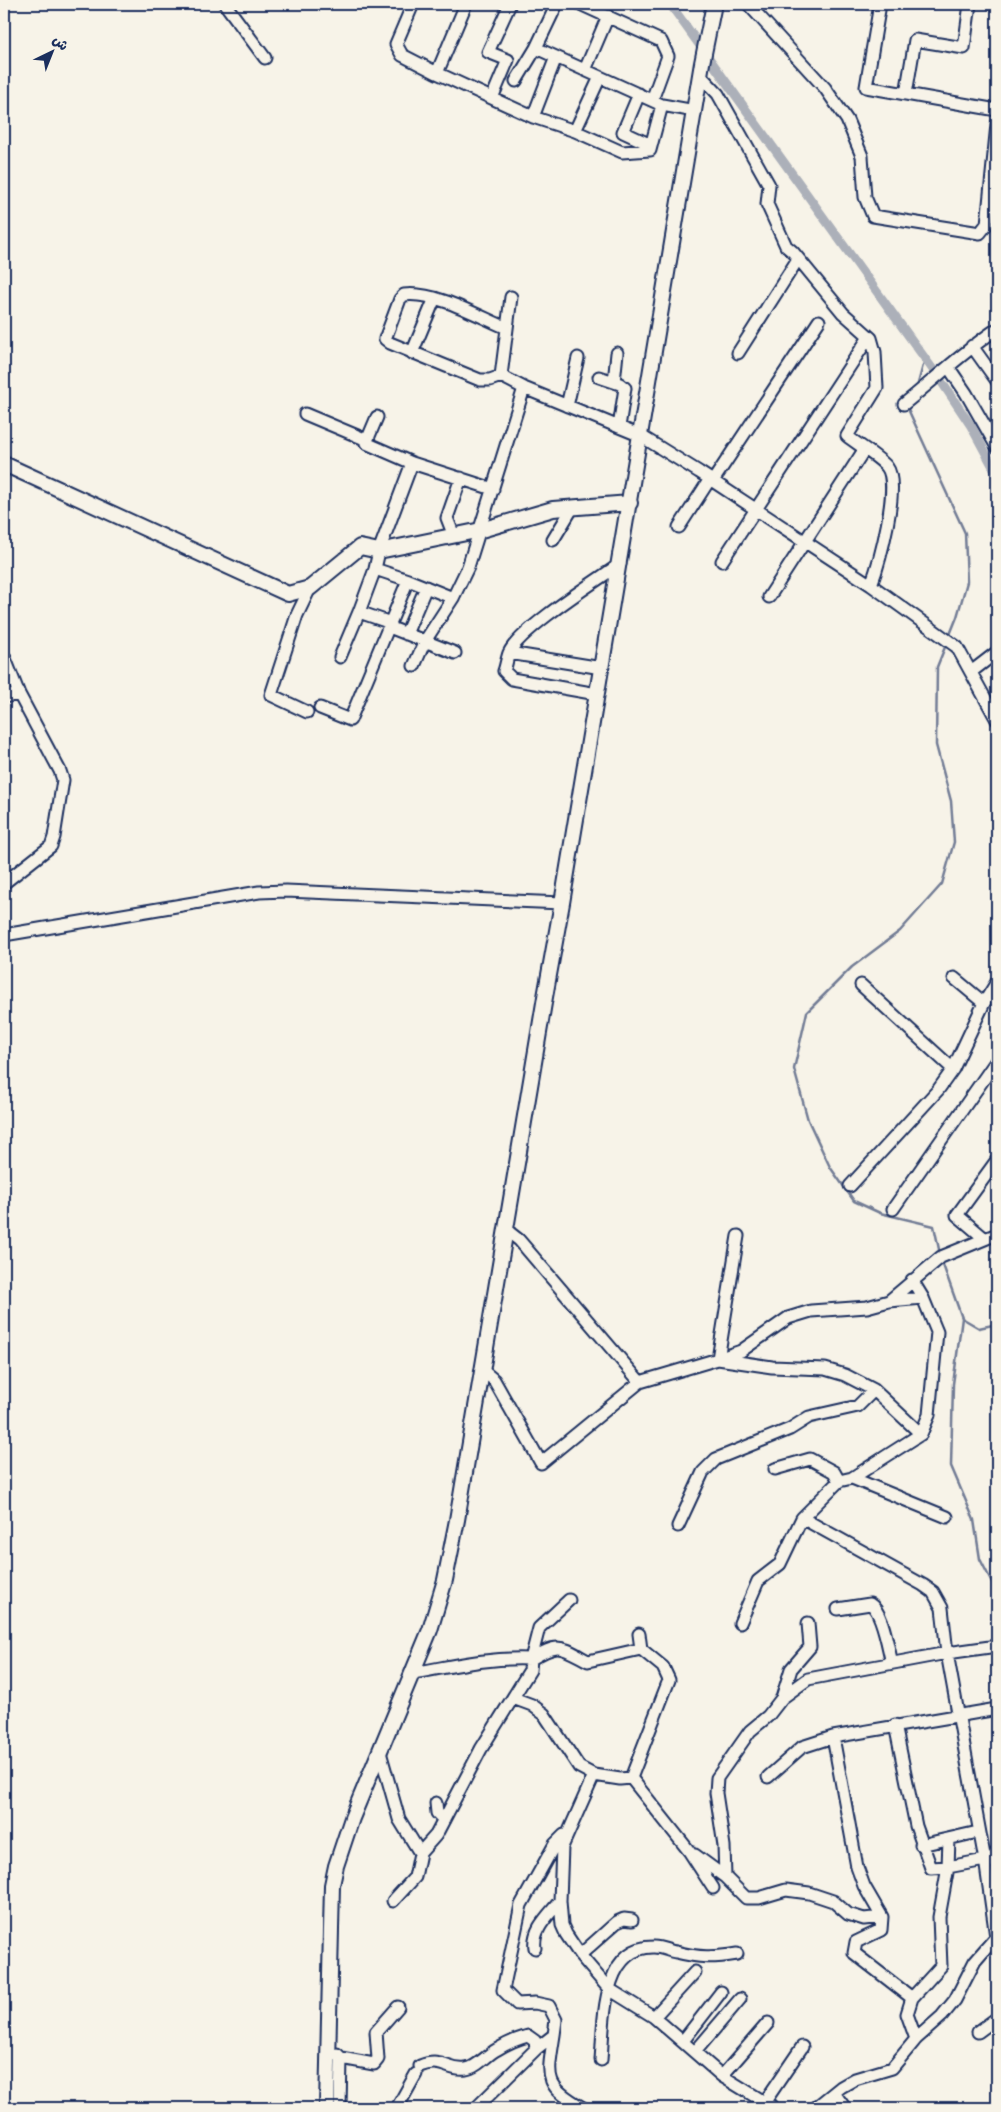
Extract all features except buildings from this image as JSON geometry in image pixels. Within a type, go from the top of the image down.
[{"type":"main road","points":[[327,2108],[334,2056],[332,1885],[336,1866],[350,1826],[414,1673],[430,1630],[445,1580],[562,903],[568,856],[620,564],[701,69],[714,4]]},
{"type":"main road","points":[[4,464],[288,594],[310,588],[360,546],[379,551],[481,530],[552,509],[630,503]]},
{"type":"street","points":[[225,4],[265,58]]},
{"type":"street","points":[[413,4],[396,44],[402,55],[437,74],[533,117],[575,131],[622,152],[650,150],[657,102],[668,56],[661,41],[580,4]]},
{"type":"street","points":[[437,74],[466,4]]},
{"type":"street","points":[[492,98],[508,60],[488,52],[510,4]]},
{"type":"street","points":[[516,81],[536,48],[557,4]]},
{"type":"street","points":[[748,4],[825,88],[847,120],[862,156],[865,197],[873,216],[980,233],[986,224],[997,124]]},
{"type":"street","points":[[880,4],[866,87],[997,110]]},
{"type":"street","points":[[906,94],[915,40],[964,48],[970,4]]},
{"type":"street","points":[[585,70],[608,16]]},
{"type":"street","points":[[536,48],[657,102],[695,110]]},
{"type":"street","points":[[533,117],[556,57]]},
{"type":"street","points":[[701,69],[718,94],[769,184],[767,204],[786,246],[843,313],[869,337],[875,352],[877,388],[847,436],[888,468],[892,482],[891,502],[883,542],[871,584]]},
{"type":"street","points":[[575,131],[600,77]]},
{"type":"street","points":[[638,94],[623,132],[651,145]]},
{"type":"street","points":[[738,353],[798,259]]},
{"type":"street","points":[[507,328],[435,298],[404,294],[400,299],[385,339],[390,344],[480,380],[490,380],[500,376],[524,388],[641,436],[871,584],[957,646],[997,720]]},
{"type":"street","points":[[500,376],[510,296]]},
{"type":"street","points":[[412,353],[435,298]]},
{"type":"street","points":[[679,528],[819,321]]},
{"type":"street","points":[[904,404],[972,346],[997,329]]},
{"type":"street","points":[[722,561],[869,337]]},
{"type":"street","points":[[972,346],[997,381]]},
{"type":"street","points":[[614,382],[617,353]]},
{"type":"street","points":[[567,406],[578,358]]},
{"type":"street","points":[[946,370],[966,393],[997,447]]},
{"type":"street","points":[[599,377],[620,384],[625,388],[619,427]]},
{"type":"street","points":[[414,666],[425,642],[453,598],[468,567],[524,388]]},
{"type":"street","points":[[305,414],[367,440]]},
{"type":"street","points":[[377,417],[366,443],[412,463],[493,489]]},
{"type":"street","points":[[769,597],[864,450]]},
{"type":"street","points":[[340,657],[375,569],[379,551],[412,463]]},
{"type":"street","points":[[454,536],[447,518],[461,478]]},
{"type":"street","points":[[553,540],[574,507]]},
{"type":"street","points":[[597,694],[512,679],[504,672],[509,653],[518,641],[534,626],[620,564]]},
{"type":"street","points":[[375,569],[453,598]]},
{"type":"street","points":[[320,708],[350,720],[408,580]]},
{"type":"street","points":[[406,634],[426,587]]},
{"type":"street","points":[[307,712],[271,695],[297,615],[310,588]]},
{"type":"street","points":[[359,612],[406,634],[455,653]]},
{"type":"street","points":[[971,672],[997,652]]},
{"type":"street","points":[[509,653],[602,668]]},
{"type":"street","points":[[4,656],[19,694],[60,771],[63,786],[51,846],[5,880]]},
{"type":"street","points":[[4,697],[19,694]]},
{"type":"street","points":[[4,935],[259,892],[286,891],[562,903]]},
{"type":"street","points":[[954,978],[984,1003]]},
{"type":"street","points":[[850,1186],[938,1090],[953,1069],[984,1003],[997,982]]},
{"type":"street","points":[[861,985],[953,1069]]},
{"type":"street","points":[[893,1209],[997,1060]]},
{"type":"street","points":[[984,1238],[957,1215],[997,1160]]},
{"type":"street","points":[[505,1229],[519,1240],[640,1382]]},
{"type":"street","points":[[889,1301],[941,1257],[997,1234]]},
{"type":"street","points":[[718,1359],[738,1236]]},
{"type":"street","points":[[740,1623],[758,1581],[780,1564],[802,1518],[838,1481],[852,1478],[921,1434],[929,1415],[936,1332],[923,1298],[912,1280]]},
{"type":"street","points":[[482,1370],[494,1380],[542,1463],[640,1382],[741,1351],[788,1318],[811,1311],[867,1307],[889,1301],[923,1298]]},
{"type":"street","points":[[718,1359],[772,1367],[825,1369],[845,1375],[874,1390],[921,1434]]},
{"type":"street","points":[[678,1526],[702,1472],[716,1460],[790,1429],[809,1417],[858,1406],[874,1390]]},
{"type":"street","points":[[775,1469],[810,1459],[834,1472],[838,1481]]},
{"type":"street","points":[[852,1478],[947,1517]]},
{"type":"street","points":[[802,1518],[923,1584],[933,1592],[942,1608],[947,1653],[997,1938],[975,1961],[956,2000],[942,2016],[916,2039],[892,2068],[855,2079],[815,2108]]},
{"type":"street","points":[[393,1901],[415,1877],[420,1853],[436,1836],[481,1749],[530,1670],[539,1628],[569,1600]]},
{"type":"street","points":[[838,1609],[870,1604],[874,1606],[879,1614],[892,1663]]},
{"type":"street","points":[[782,1698],[791,1670],[810,1647],[808,1623]]},
{"type":"street","points":[[631,1778],[669,1680],[663,1667],[641,1649],[639,1634]]},
{"type":"street","points":[[725,1877],[724,1846],[716,1793],[717,1778],[750,1732],[768,1716],[782,1698],[808,1679],[947,1653],[997,1646]]},
{"type":"street","points":[[414,1673],[482,1660],[531,1659],[546,1650],[562,1647],[588,1661],[641,1649]]},
{"type":"street","points":[[513,1698],[532,1705],[544,1714],[579,1767],[594,1775],[620,1779],[631,1778]]},
{"type":"street","points":[[768,1777],[802,1746],[833,1737],[895,1725],[997,1709]]},
{"type":"street","points":[[895,1725],[921,1844],[931,1868],[985,1863],[997,1852]]},
{"type":"street","points":[[833,1737],[858,1867],[864,1886],[882,1918],[881,1930],[856,1942],[854,1953],[912,1998]]},
{"type":"street","points":[[380,1752],[399,1819],[420,1853]]},
{"type":"street","points":[[594,1775],[562,1847],[560,1901],[562,1925],[580,1955],[610,1988],[654,2017],[722,2076],[767,2106],[802,2047]]},
{"type":"street","points":[[631,1778],[689,1851],[713,1888]]},
{"type":"street","points":[[436,1802],[437,1814],[444,1820]]},
{"type":"street","points":[[568,1832],[555,1844],[521,1905],[503,1990],[517,2004],[535,2003],[549,2006],[556,2020],[549,2064],[552,2085],[561,2095],[584,2108]]},
{"type":"street","points":[[921,1844],[978,1832]]},
{"type":"street","points":[[916,2039],[907,2014],[912,1998],[942,1966],[939,1918],[948,1866],[949,1839]]},
{"type":"street","points":[[689,1851],[725,1877],[746,1898],[759,1898],[786,1890],[810,1893],[833,1901],[848,1914],[864,1919],[882,1918]]},
{"type":"street","points":[[535,1948],[534,1941],[538,1929],[560,1901]]},
{"type":"street","points":[[580,1955],[617,1922],[624,1919],[632,1920]]},
{"type":"street","points":[[601,2060],[605,2007],[612,1975],[622,1961],[637,1950],[654,1947],[712,1958],[737,1954]]},
{"type":"street","points":[[654,2017],[694,1972]]},
{"type":"street","points":[[683,2041],[721,1992]]},
{"type":"street","points":[[696,2052],[740,1999]]},
{"type":"street","points":[[340,2108],[334,2056],[374,2064],[378,2059],[376,2032],[398,2007]]},
{"type":"street","points":[[978,2032],[997,2018]]},
{"type":"street","points":[[722,2076],[768,2023]]},
{"type":"street","points":[[476,2108],[536,2049],[554,2035]]},
{"type":"street","points":[[397,2108],[418,2070],[435,2062],[458,2069],[468,2069],[498,2048],[528,2036],[535,2041],[536,2049]]},
{"type":"street","points":[[834,2093],[845,2108]]},
{"type":"waterway","points":[[670,4],[939,378],[971,426],[997,474]]},
{"type":"waterway","points":[[917,387],[925,358]]},
{"type":"waterway","points":[[909,406],[908,409],[965,533],[967,582],[949,637]]},
{"type":"waterway","points":[[940,1254],[934,1226],[880,1213],[854,1201],[830,1167],[808,1120],[794,1069],[807,1012],[852,967],[900,931],[942,884],[954,842],[951,801],[936,745],[937,667],[947,642]]},
{"type":"waterway","points":[[942,1262],[962,1318],[953,1384],[951,1466],[974,1520],[980,1559],[997,1592]]},
{"type":"waterway","points":[[962,1318],[979,1328],[997,1324]]}]
